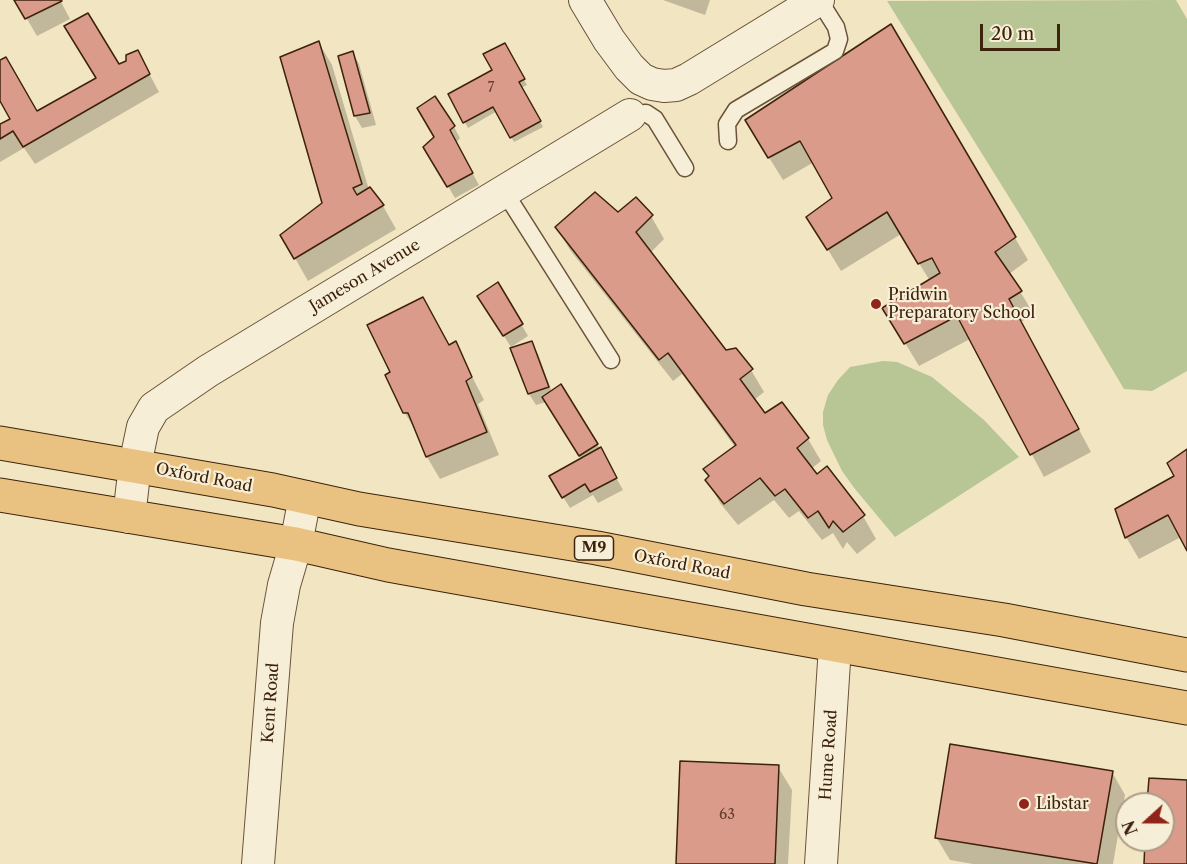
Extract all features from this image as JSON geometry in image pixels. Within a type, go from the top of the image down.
[{"type":"main road","name":"Oxford Road","points":[[0,443],[135,465],[359,509],[597,548],[806,589],[1004,620],[1187,655]]},
{"type":"main road","points":[[54,504],[64,453]]},
{"type":"main road","points":[[227,533],[233,484]]},
{"type":"main road","points":[[0,495],[296,544],[388,565],[1187,708]]},
{"type":"main road","points":[[591,601],[597,548]]},
{"type":"main road","points":[[798,639],[794,624],[795,610],[806,589]]},
{"type":"main road","points":[[850,649],[873,645],[879,631],[875,601]]},
{"type":"street","points":[[585,0],[609,40],[629,67],[641,79],[664,86],[676,85],[689,79],[818,0]]},
{"type":"street","name":"Jameson Avenue","points":[[129,517],[135,465],[143,427],[154,408],[167,397],[630,115]]},
{"type":"street","name":"Kent Road","points":[[258,864],[277,623],[305,497]]},
{"type":"street","name":"Hume Road","points":[[821,864],[850,649]]},
{"type":"lane","points":[[728,141],[727,124],[736,110],[835,51],[839,39],[836,27],[818,0]]},
{"type":"lane","points":[[630,115],[646,113],[655,119],[685,168]]},
{"type":"lane","points":[[504,191],[611,360]]},
{"type":"green space","points":[[1176,0],[1187,19],[1187,371],[1152,391],[1124,389],[1027,226],[887,1]]},
{"type":"green space","points":[[883,361],[897,362],[932,377],[984,420],[1019,457],[895,537],[842,471],[827,440],[823,425],[823,412],[828,395],[850,367]]},
{"type":"building","points":[[14,0],[61,0],[62,1],[25,19]]},
{"type":"building","points":[[88,13],[119,64],[126,61],[126,55],[138,50],[150,74],[23,147],[13,131],[0,139],[0,124],[10,119],[0,101],[0,60],[6,57],[37,111],[96,78],[64,26]]},
{"type":"building","points":[[891,24],[1016,237],[995,252],[1022,291],[1009,299],[1079,429],[1030,455],[957,316],[904,344],[882,308],[940,273],[932,258],[918,264],[887,212],[827,250],[806,217],[832,198],[800,141],[768,158],[745,120]]},
{"type":"building","points":[[319,41],[362,184],[353,188],[357,195],[370,187],[384,205],[294,259],[280,235],[322,203],[280,57]]},
{"type":"building","points":[[505,43],[525,79],[519,82],[541,121],[510,138],[493,107],[463,123],[448,94],[492,70],[483,54]]},
{"type":"building","points":[[353,51],[370,113],[354,116],[338,56]]},
{"type":"building","points":[[435,96],[455,126],[450,130],[473,173],[447,187],[423,147],[434,137],[417,108]]},
{"type":"building","points":[[595,192],[618,212],[636,197],[653,215],[636,232],[726,350],[736,348],[753,369],[740,379],[765,413],[782,402],[809,438],[797,448],[817,474],[827,466],[865,515],[843,532],[833,521],[829,528],[818,511],[808,518],[785,489],[775,496],[760,478],[724,504],[705,480],[709,476],[703,469],[736,445],[668,353],[659,360],[555,227]]},
{"type":"building","points":[[498,282],[523,324],[503,336],[477,296]]},
{"type":"building","points":[[423,297],[449,345],[456,341],[472,377],[466,381],[487,432],[426,457],[408,413],[403,413],[385,375],[390,372],[367,325]]},
{"type":"building","points":[[532,341],[549,387],[528,394],[510,348]]},
{"type":"building","points":[[561,384],[598,444],[579,456],[542,397]]},
{"type":"building","points":[[601,447],[617,478],[590,492],[585,484],[562,498],[549,476]]},
{"type":"building","points":[[1187,449],[1187,551],[1168,515],[1125,538],[1115,509],[1174,476],[1167,463]]},
{"type":"building","name":"Libstar","points":[[950,744],[1113,771],[1097,864],[935,838]]},
{"type":"building","points":[[680,761],[779,765],[775,864],[676,864]]},
{"type":"building","points":[[1149,778],[1187,780],[1187,864],[1144,864],[1144,852],[1175,852],[1175,792],[1148,792]]},
{"type":"place","name":"Pridwin Preparatory School","points":[[876,304]]},
{"type":"place","name":"Libstar","points":[[1024,804]]}]
